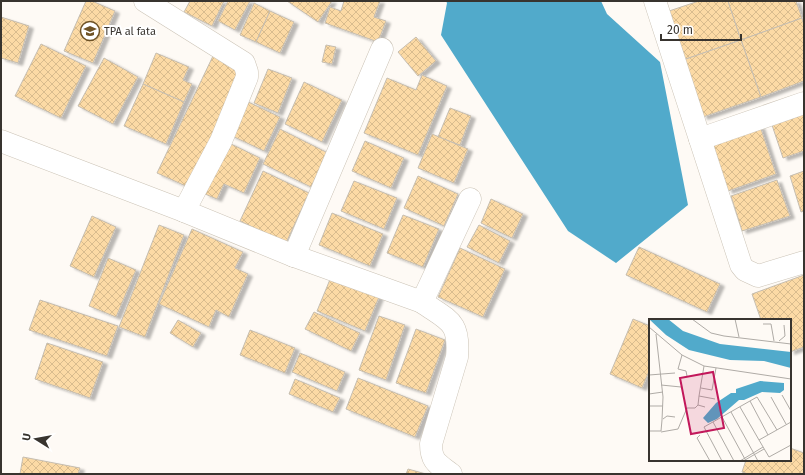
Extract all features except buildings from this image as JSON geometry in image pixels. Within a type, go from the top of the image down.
[{"type":"street","points":[[145,1],[244,63],[247,72],[247,77],[221,141],[184,211]]},
{"type":"street","points":[[655,1],[741,265],[745,270],[758,276],[804,262]]},
{"type":"street","points":[[294,256],[382,49]]},
{"type":"street","points":[[700,139],[804,103]]},
{"type":"street","points":[[1,141],[184,211],[294,256],[422,302],[452,323],[457,332],[457,357],[431,444],[431,454],[435,462],[451,474]]},
{"type":"street","points":[[422,302],[470,198]]},
{"type":"water","points":[[446,1],[601,1],[607,14],[660,62],[688,205],[616,263],[568,231],[441,35],[447,3]]},
{"type":"place","name":"TPA al fata","points":[[90,31]]}]
